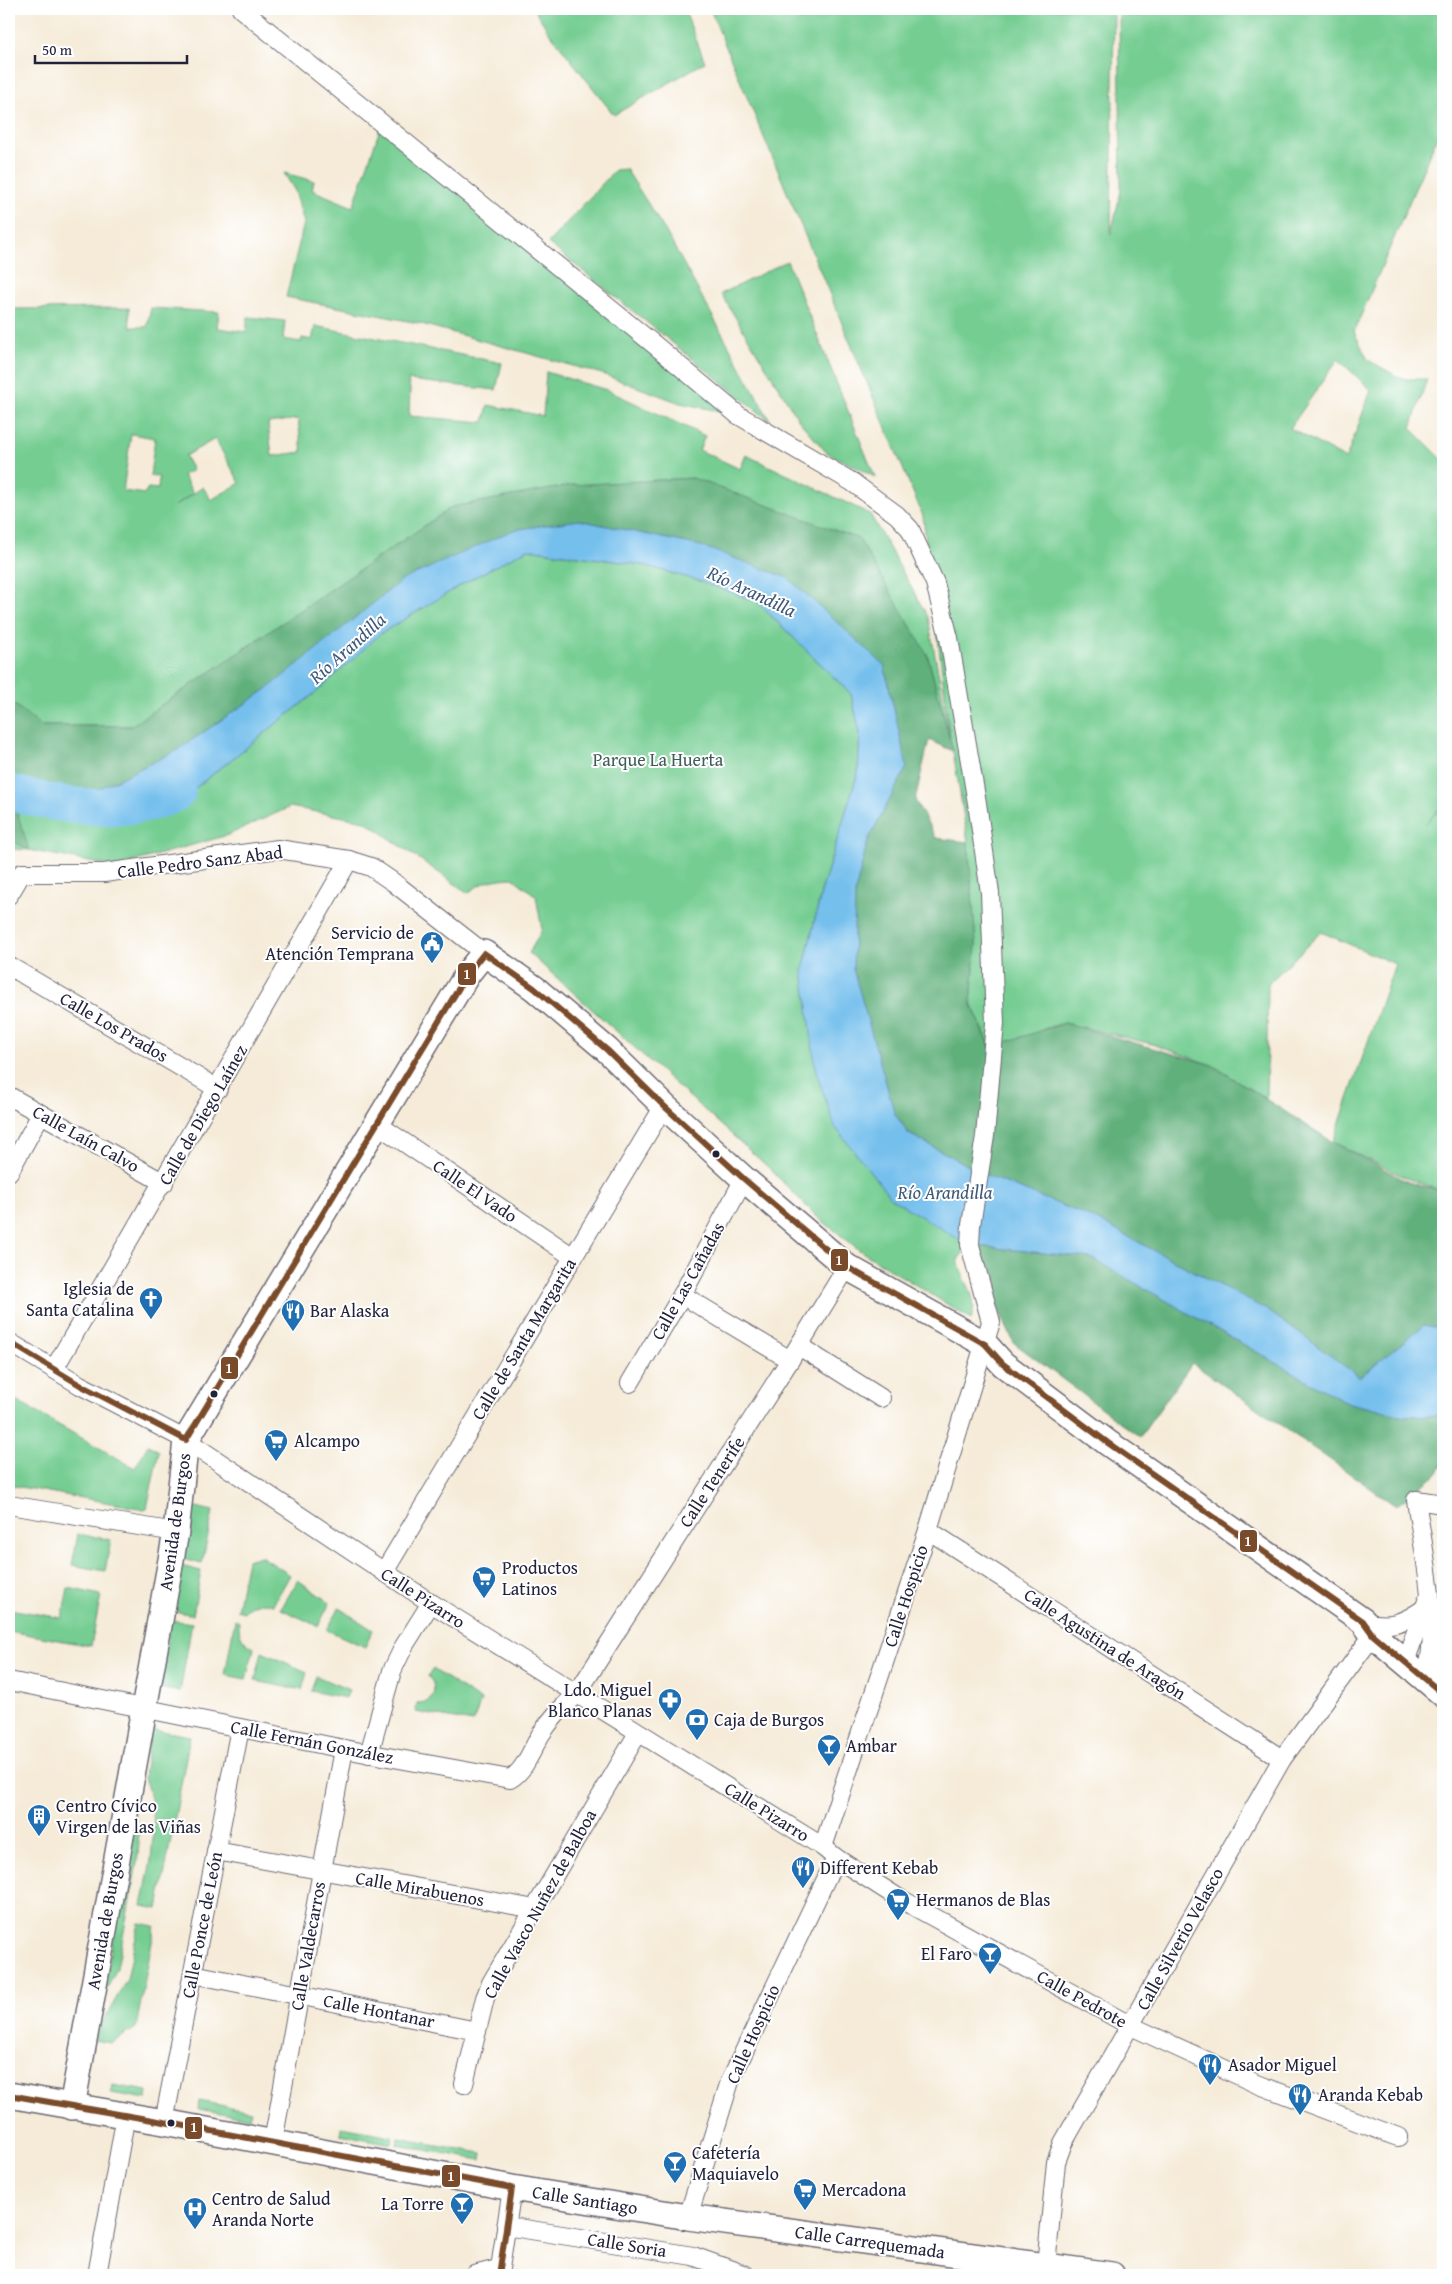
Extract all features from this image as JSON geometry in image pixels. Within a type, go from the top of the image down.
[{"type":"street","name":"Calle Hospicio","points":[[241,9],[634,327],[738,415],[852,482],[892,510],[910,529],[935,583],[949,638],[976,794],[990,893],[995,1010],[984,1136],[970,1225],[970,1245],[991,1322],[829,1852],[730,2080],[688,2217]]},
{"type":"street","name":"Calle Pedro Sanz Abad","points":[[9,895],[22,874],[104,873],[278,849],[349,860],[371,867],[484,953],[534,988],[607,1050],[664,1106],[744,1178],[847,1266],[985,1344],[1003,1364],[1108,1443],[1368,1628],[1434,1687]]},
{"type":"street","name":"Calle de Diego Laínez","points":[[54,1369],[164,1183],[349,860]]},
{"type":"street","name":"Avenida de Burgos","points":[[72,2107],[176,1532],[186,1440],[468,973],[484,953]]},
{"type":"street","name":"Calle Los Prados","points":[[9,966],[216,1093]]},
{"type":"street","name":"Calle Los Prados","points":[[9,979],[216,1093]]},
{"type":"street","name":"Calle Laín Calvo","points":[[9,1096],[164,1183]]},
{"type":"street","name":"Calle de Santa Margarita","points":[[384,1572],[664,1106]]},
{"type":"street","points":[[9,1172],[41,1114]]},
{"type":"street","name":"Calle El Vado","points":[[376,1124],[573,1257]]},
{"type":"street","name":"Calle Las Cañadas","points":[[630,1383],[682,1295],[744,1178]]},
{"type":"street","name":"Calle Tenerife","points":[[576,1695],[795,1353],[847,1266]]},
{"type":"street","points":[[682,1295],[881,1398]]},
{"type":"street","name":"Calle Pizarro","points":[[9,1342],[54,1369],[186,1440],[431,1603],[829,1852]]},
{"type":"street","points":[[1434,1687],[1429,1668],[1433,1616],[1427,1601],[1416,1500],[1443,1504]]},
{"type":"street","points":[[9,1505],[176,1532]]},
{"type":"street","name":"Calle Agustina de Aragón","points":[[928,1530],[1282,1759]]},
{"type":"street","points":[[1368,1628],[1412,1617],[1427,1601]]},
{"type":"street","points":[[1405,1662],[1427,1601]]},
{"type":"street","points":[[369,1754],[392,1671],[404,1646],[431,1603]]},
{"type":"street","name":"Calle Silverio Velasco","points":[[1046,2266],[1058,2153],[1282,1759],[1368,1628]]},
{"type":"street","name":"Calle Fernán González","points":[[9,1681],[344,1750],[510,1779],[519,1772],[542,1732],[563,1706],[576,1695]]},
{"type":"street","name":"Calle Ponce de León","points":[[164,2122],[240,1728]]},
{"type":"street","name":"Calle Vasco Nuñez de Balboa","points":[[464,2084],[476,2031],[491,1983],[638,1733]]},
{"type":"street","name":"Calle Valdecarros","points":[[273,2142],[344,1750]]},
{"type":"street","name":"Calle Mirabuenos","points":[[216,1852],[535,1909]]},
{"type":"street","name":"Calle Pedrote","points":[[829,1852],[896,1897],[1131,2026],[1257,2084],[1398,2137]]},
{"type":"street","name":"Calle Hontanar","points":[[193,1974],[476,2031]]},
{"type":"street","name":"Calle Santiago","points":[[9,2095],[273,2142],[512,2188],[688,2217]]},
{"type":"street","points":[[97,2275],[126,2115]]},
{"type":"street","points":[[474,2275],[499,2272],[512,2188]]},
{"type":"street","name":"Calle Carrequemada","points":[[688,2217],[1112,2275]]},
{"type":"street","name":"Calle Soria","points":[[506,2226],[693,2256],[746,2275]]},
{"type":"green space","points":[[534,9],[684,9],[705,62],[614,115],[549,32]]},
{"type":"green space","points":[[710,9],[1114,9],[1111,234],[1121,190],[1119,9],[1443,9],[1443,123],[1354,332],[1368,360],[1402,379],[1427,379],[1411,428],[1443,460],[1443,805],[1425,824],[1443,806],[1443,1191],[1406,1178],[1333,1142],[1395,964],[1321,932],[1268,984],[1266,1099],[1212,1065],[1152,1044],[1065,1023],[1046,1028],[993,1051],[971,1003],[976,944],[968,842],[953,751],[927,653],[693,478],[573,485],[452,507],[131,726],[41,726],[9,700],[9,309],[129,308],[130,327],[147,327],[151,308],[219,312],[217,328],[246,332],[248,317],[285,321],[283,339],[301,342],[302,338],[312,340],[315,326],[502,363],[496,390],[408,380],[410,389],[409,416],[484,422],[488,405],[543,416],[546,372],[607,390],[705,436],[699,450],[740,469],[746,455],[870,514],[928,617],[950,737],[923,516]],"holes":[[[1338,359],[1371,390],[1346,459],[1290,428]],[[298,419],[302,452],[272,456],[268,423]],[[131,434],[155,438],[150,476],[159,477],[158,489],[148,488],[145,494],[123,491]],[[215,439],[240,483],[211,500],[203,487],[175,506],[193,493],[183,475],[193,470],[185,456]]]},
{"type":"green space","points":[[382,123],[738,415],[680,403],[602,374],[418,323],[286,297],[304,223],[295,191],[284,173],[314,181],[312,190],[353,207]]},
{"type":"green space","points":[[626,169],[666,232],[771,422],[548,243],[615,170]]},
{"type":"green space","points":[[787,261],[875,477],[826,452],[800,422],[721,294]]},
{"type":"green space","points":[[693,478],[859,539],[927,654],[953,751],[929,740],[915,800],[936,838],[968,842],[976,944],[971,1003],[992,1051],[993,1046],[1065,1023],[1212,1065],[1333,1142],[1408,1182],[1443,1191],[1443,1329],[1424,1325],[1360,1377],[1267,1310],[1093,1218],[986,1175],[909,1134],[895,1114],[853,969],[855,892],[868,840],[907,767],[884,665],[701,546],[579,520],[513,530],[267,689],[176,751],[82,797],[52,801],[11,793],[29,850],[9,839],[9,700],[41,726],[131,726],[452,507],[573,485]]},
{"type":"green space","name":"Parque La Huerta","points":[[528,549],[643,565],[696,580],[756,601],[851,694],[860,733],[858,772],[822,889],[803,970],[968,1245],[958,1260],[972,1296],[973,1311],[971,1319],[862,1252],[816,1216],[769,1168],[529,953],[542,930],[536,896],[513,878],[489,881],[468,893],[365,821],[290,807],[228,835],[115,867],[29,850],[9,849],[11,793],[52,801],[82,797],[84,806],[189,793],[320,689],[380,634],[471,579]]},
{"type":"green space","points":[[968,1245],[1091,1258],[1345,1402],[1404,1416],[1443,1415],[1443,1465],[1436,1475],[1396,1506],[1192,1363],[1140,1437],[1014,1343]]},
{"type":"green space","points":[[9,1397],[135,1468],[148,1445],[159,1451],[147,1508],[9,1485]]},
{"type":"green space","points":[[192,1506],[213,1511],[202,1564],[182,1559]]},
{"type":"green space","points":[[78,1534],[111,1540],[105,1571],[72,1565]]},
{"type":"green space","points":[[261,1556],[290,1575],[273,1605],[261,1603],[250,1607],[244,1612],[237,1610],[247,1560]]},
{"type":"green space","points":[[181,1566],[201,1571],[193,1615],[173,1611]]},
{"type":"green space","points":[[298,1580],[330,1603],[318,1626],[281,1609]]},
{"type":"green space","points":[[68,1588],[101,1595],[91,1646],[9,1631],[9,1609],[62,1618]]},
{"type":"green space","points":[[339,1608],[373,1630],[365,1647],[327,1630]]},
{"type":"green space","points":[[235,1619],[239,1622],[242,1638],[254,1648],[246,1679],[225,1675]]},
{"type":"green space","points":[[171,1620],[192,1623],[180,1692],[158,1688]]},
{"type":"green space","points":[[262,1652],[307,1672],[302,1690],[255,1681]]},
{"type":"green space","points":[[433,1669],[481,1701],[473,1722],[415,1712],[417,1703],[427,1702],[434,1694],[433,1683],[428,1676]]},
{"type":"green space","points":[[316,1676],[349,1690],[346,1698],[311,1691]]},
{"type":"green space","points":[[150,1729],[190,1736],[158,1909],[142,1906],[151,1860],[154,1824],[151,1798],[144,1778]]},
{"type":"green space","points":[[135,1813],[139,1843],[137,1863],[117,1968],[102,1999]]},
{"type":"green space","points":[[139,1923],[155,1926],[136,2028],[112,2043],[93,2040],[127,1979]]},
{"type":"green space","points":[[112,2085],[148,2091],[147,2099],[111,2093]]},
{"type":"green space","points":[[199,2101],[251,2111],[249,2118],[198,2109]]},
{"type":"green space","points":[[341,2127],[392,2136],[391,2144],[340,2134]]},
{"type":"green space","points":[[398,2138],[482,2153],[481,2160],[397,2145]]},
{"type":"water","name":"Río Arandilla","points":[[579,520],[701,546],[788,578],[884,665],[907,767],[868,840],[855,892],[853,969],[895,1114],[909,1134],[986,1175],[1093,1218],[1267,1310],[1360,1377],[1424,1325],[1443,1329],[1443,1415],[1404,1416],[1345,1402],[1091,1258],[968,1245],[892,1199],[835,1127],[816,1072],[803,970],[822,889],[858,772],[860,733],[851,694],[756,601],[696,580],[643,565],[528,549],[471,579],[380,634],[320,689],[189,793],[130,807],[84,806],[82,797],[176,751],[267,689],[402,580],[513,530]]},
{"type":"waterway","name":"Río Arandilla","points":[[9,792],[49,802],[95,807],[140,805],[160,800],[178,792]]},
{"type":"transit line","name":"1","points":[[9,1342],[80,1385],[186,1440],[468,973],[484,953],[534,988],[607,1050],[664,1106],[744,1179],[847,1267],[985,1344],[1003,1364],[1108,1443],[1363,1621],[1373,1635],[1443,1694]]},
{"type":"transit line","name":"1","points":[[9,2095],[164,2122],[512,2188],[499,2275]]},
{"type":"place","name":"Servicio de Atención Temprana","points":[[432,964]]},
{"type":"place","name":"Iglesia de Santa Catalina","points":[[151,1320]]},
{"type":"place","name":"Bar Alaska","points":[[293,1332]]},
{"type":"place","name":"Alcampo","points":[[276,1462]]},
{"type":"place","name":"Productos Latinos","points":[[484,1599]]},
{"type":"place","name":"Ldo. Miguel Blanco Planas","points":[[670,1721]]},
{"type":"place","name":"Caja de Burgos","points":[[697,1741]]},
{"type":"place","name":"Ambar","points":[[829,1767]]},
{"type":"place","name":"Centro Cívico Virgen de las Viñas","points":[[39,1837]]},
{"type":"place","name":"Different Kebab","points":[[803,1889]]},
{"type":"place","name":"Hermanos de Blas","points":[[898,1921]]},
{"type":"place","name":"El Faro","points":[[990,1975]]},
{"type":"place","name":"Asador Miguel","points":[[1210,2086]]},
{"type":"place","name":"Aranda Kebab","points":[[1300,2116]]},
{"type":"place","name":"Cafetería Maquiavelo","points":[[675,2184]]},
{"type":"place","name":"Mercadona","points":[[805,2211]]},
{"type":"place","name":"La Torre","points":[[462,2225]]},
{"type":"place","name":"Centro de Salud Aranda Norte","points":[[195,2230]]}]
